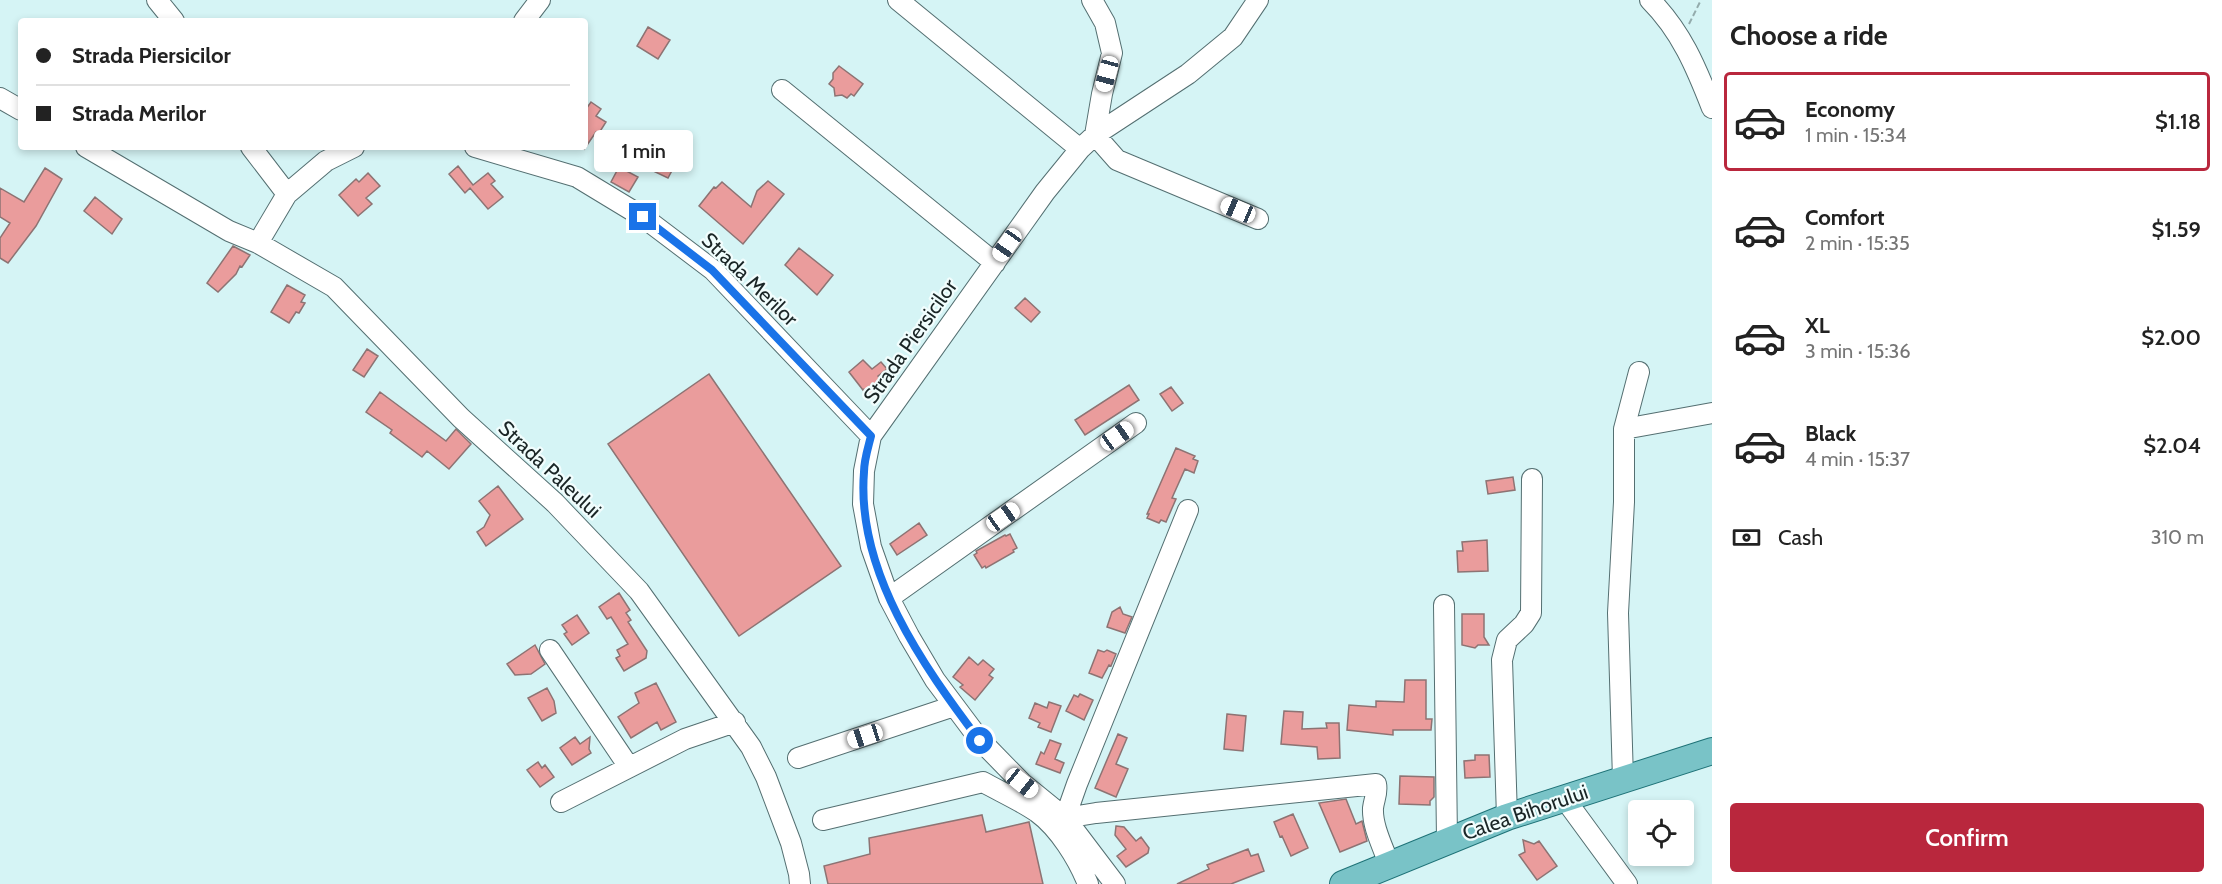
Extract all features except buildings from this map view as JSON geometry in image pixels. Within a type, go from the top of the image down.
[{"type":"main road","name":"Calea Bihorului","points":[[1343,884],[1507,817],[1712,752]]},
{"type":"street","points":[[157,0],[172,18]]},
{"type":"street","points":[[526,18],[540,0]]},
{"type":"street","points":[[898,0],[1080,149]]},
{"type":"street","name":"Strada Piersicilor","points":[[1115,884],[1065,818],[1022,783],[980,741],[935,680],[889,598],[871,547],[863,504],[864,471],[871,436],[1045,192],[1080,149],[1095,135],[1188,74],[1233,37],[1258,0]]},
{"type":"street","points":[[1650,0],[1674,26],[1693,61],[1712,108]]},
{"type":"street","points":[[1099,3],[1112,53],[1095,135],[1118,160],[1258,219]]},
{"type":"street","points":[[782,90],[995,263]]},
{"type":"street","points":[[0,98],[18,108]]},
{"type":"street","name":"Strada Paleului","points":[[91,150],[229,231],[258,243],[334,287],[461,418],[555,503],[639,591],[735,722],[766,777],[790,843],[800,884]]},
{"type":"street","points":[[253,150],[287,194]]},
{"type":"street","points":[[258,243],[287,194],[326,161],[348,150]]},
{"type":"street","name":"Strada Merilor","points":[[485,150],[578,177],[643,217],[712,270],[871,436]]},
{"type":"street","points":[[1623,779],[1617,613],[1624,502],[1624,429],[1639,372]]},
{"type":"street","points":[[1624,429],[1712,413]]},
{"type":"street","points":[[889,598],[1136,423]]},
{"type":"street","points":[[1507,817],[1502,660],[1507,640],[1524,624],[1531,613],[1532,479]]},
{"type":"street","points":[[1188,510],[1081,773],[1065,818],[1376,784],[1373,807],[1375,822],[1389,864]]},
{"type":"street","points":[[1444,605],[1447,840]]},
{"type":"street","points":[[550,650],[629,767]]},
{"type":"street","points":[[798,758],[954,706]]},
{"type":"street","points":[[561,802],[685,739],[735,722]]},
{"type":"street","points":[[823,820],[983,782],[1037,813],[1059,835],[1088,884]]},
{"type":"street","points":[[1564,798],[1627,884]]},
{"type":"path","points":[[1681,42],[1701,0]]},
{"type":"route","points":[[643,217],[712,270],[871,436],[864,471],[863,504],[871,547],[889,598],[935,680],[980,741]]}]
